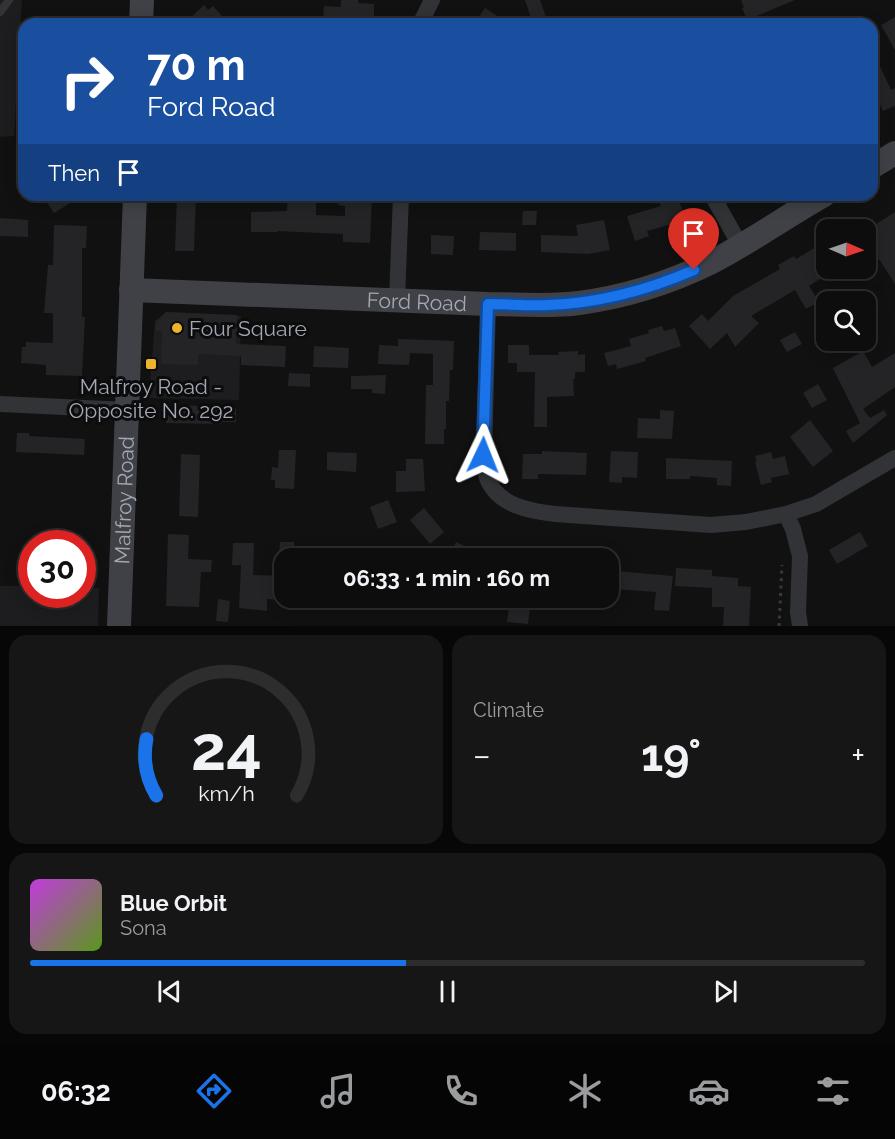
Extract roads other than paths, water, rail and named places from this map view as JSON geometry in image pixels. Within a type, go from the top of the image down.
[{"type":"street","points":[[141,18],[142,0]]},
{"type":"street","points":[[423,18],[432,0]]},
{"type":"street","points":[[878,163],[895,153]]},
{"type":"street","name":"Malfroy Road","points":[[118,626],[135,201]]},
{"type":"street","points":[[397,300],[401,201]]},
{"type":"street","points":[[715,201],[740,245]]},
{"type":"street","name":"Ford Road","points":[[131,290],[488,304],[578,303],[644,289],[708,264],[814,201]]},
{"type":"street","points":[[488,304],[483,455],[488,479],[497,494],[513,505],[529,511],[555,514],[711,525],[746,522],[786,514],[816,504],[895,458]]},
{"type":"street","points":[[0,404],[127,411]]},
{"type":"street","points":[[786,514],[793,529],[800,556],[798,612],[800,626]]},
{"type":"lane","points":[[0,12],[9,0]]},
{"type":"place","name":"Four Square","points":[[177,328]]},
{"type":"place","name":"Malfroy Road - Opposite No. 292","points":[[151,364]]}]
